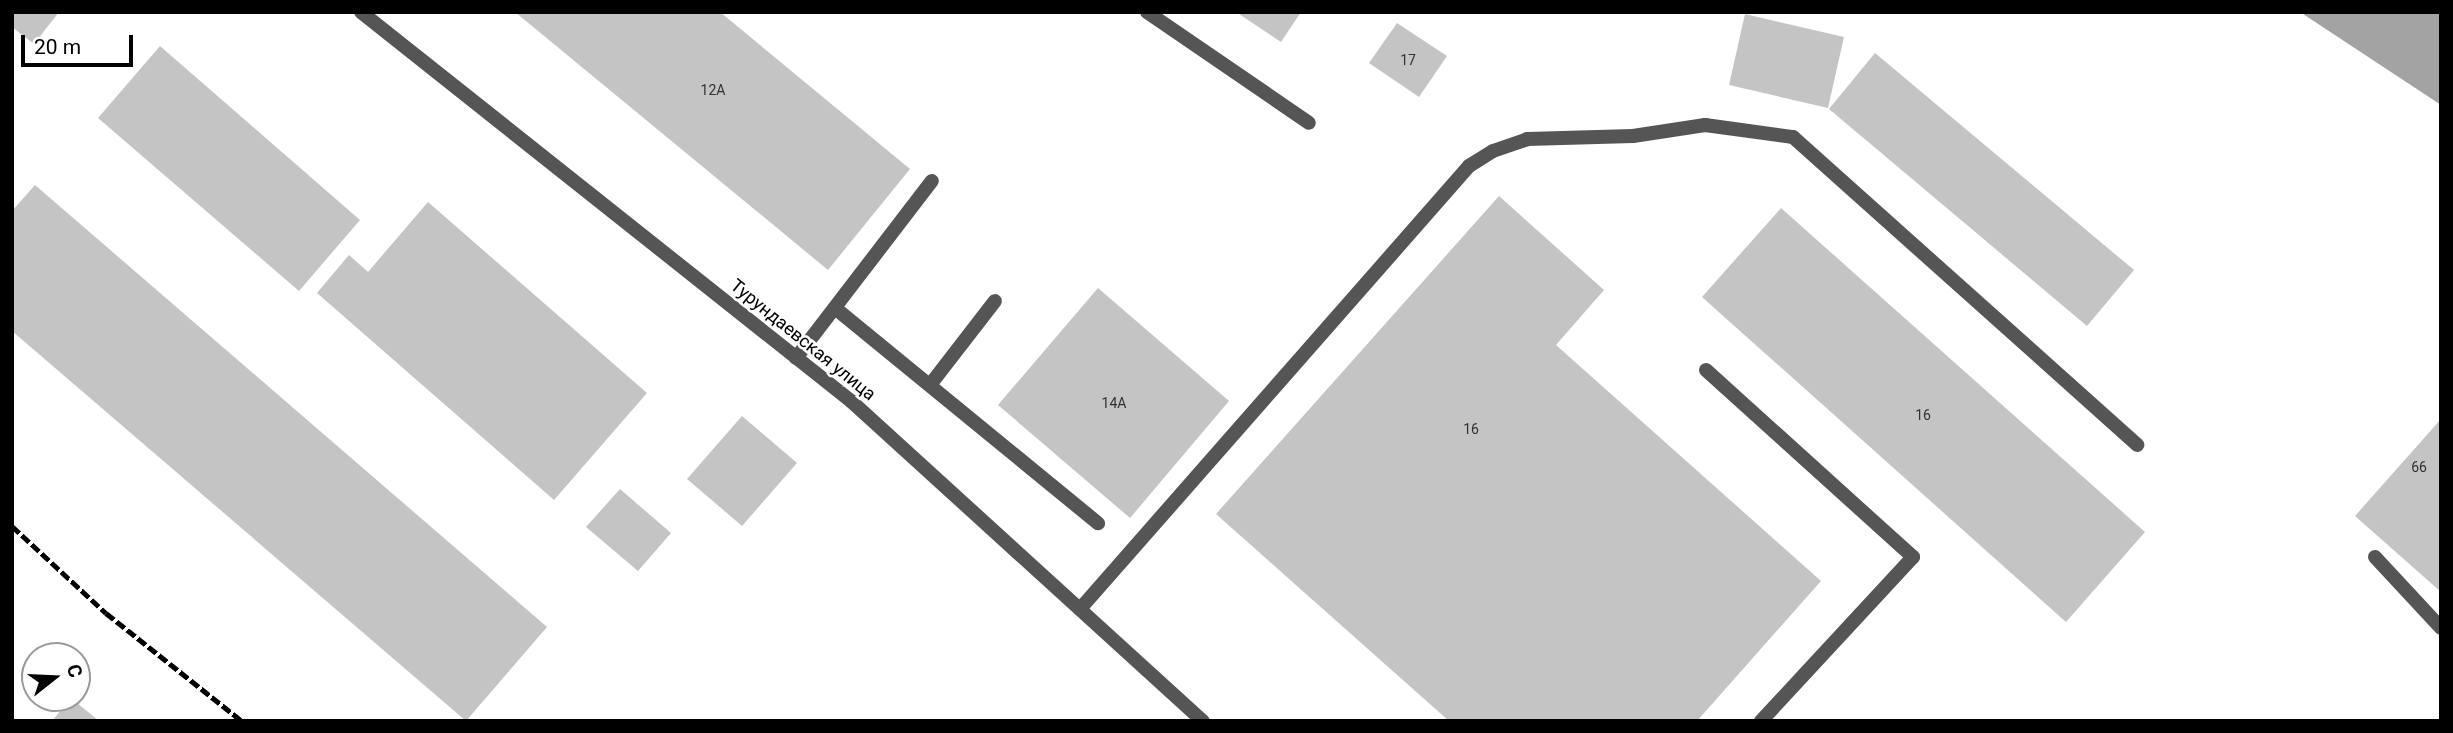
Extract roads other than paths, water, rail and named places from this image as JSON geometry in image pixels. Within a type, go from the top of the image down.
[{"type":"street","name":"Турундаевская улица","points":[[361,12],[851,401],[1203,721]]},
{"type":"street","points":[[1147,12],[1309,123]]},
{"type":"street","points":[[1080,609],[1469,166],[1493,151],[1527,139],[1633,136],[1705,125],[1793,137],[2138,445]]},
{"type":"street","points":[[796,358],[932,181]]},
{"type":"street","points":[[930,385],[995,301]]},
{"type":"street","points":[[835,308],[1098,523]]},
{"type":"street","points":[[1706,370],[1913,557],[1761,721]]},
{"type":"street","points":[[2375,557],[2441,628]]},
{"type":"railway","points":[[12,526],[106,613],[242,721]]}]
